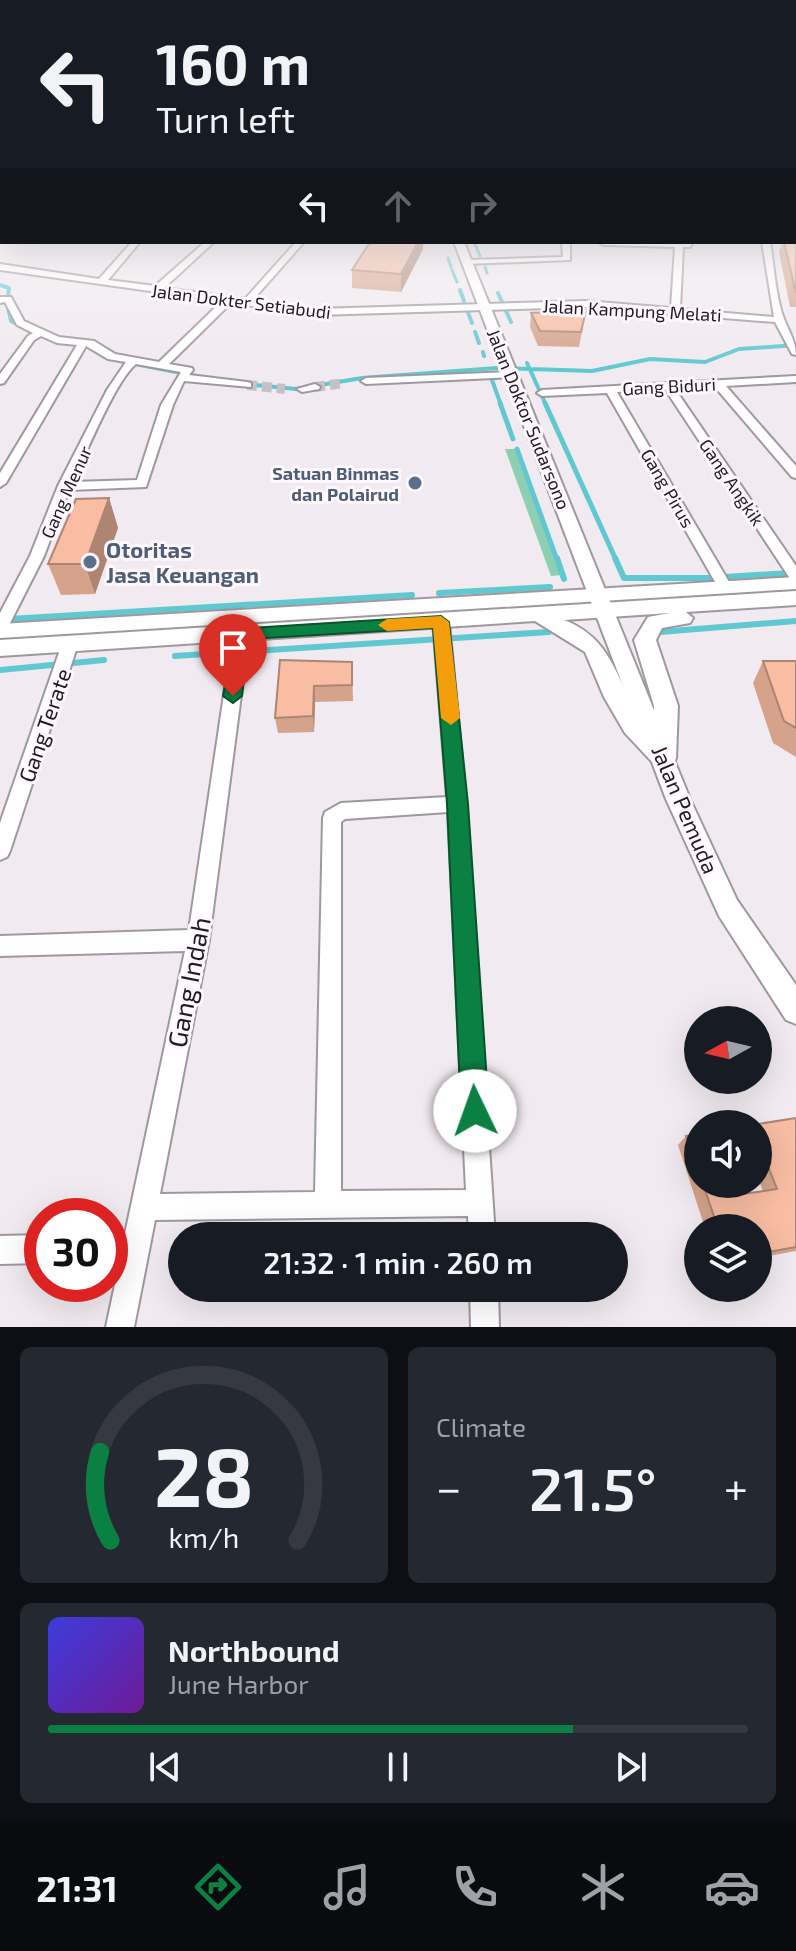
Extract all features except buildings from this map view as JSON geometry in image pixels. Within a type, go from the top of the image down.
[{"type":"main road","points":[[729,594],[796,580]]},
{"type":"main road","points":[[664,758],[666,706],[650,631],[722,612],[729,594]]},
{"type":"main road","points":[[0,629],[603,603],[729,594],[796,598]]},
{"type":"main road","points":[[0,648],[67,656],[442,633],[540,618],[603,603]]},
{"type":"main road","points":[[540,618],[579,632],[598,649],[626,717],[664,758]]},
{"type":"street","points":[[101,282],[133,246]]},
{"type":"street","points":[[156,290],[206,246]]},
{"type":"street","points":[[246,303],[297,246]]},
{"type":"street","name":"Jalan Doktor Sudarsono","points":[[461,246],[510,370],[536,394],[603,603]]},
{"type":"street","points":[[467,262],[565,259],[566,246]]},
{"type":"street","points":[[675,311],[684,246]]},
{"type":"street","points":[[767,246],[780,320],[792,344]]},
{"type":"street","name":"Jalan Dokter Setiabudi","points":[[0,267],[246,303],[343,313],[484,306]]},
{"type":"street","points":[[4,300],[20,323],[60,341],[84,342],[133,362],[162,365],[183,374],[247,385]]},
{"type":"street","points":[[162,365],[228,300]]},
{"type":"street","name":"Jalan Kampung Melati","points":[[484,306],[589,304],[780,320]]},
{"type":"street","points":[[0,381],[38,333]]},
{"type":"street","points":[[0,483],[84,342]]},
{"type":"street","name":"Gang Menur","points":[[0,629],[37,556],[64,486],[112,390],[133,362]]},
{"type":"street","points":[[366,381],[510,370]]},
{"type":"street","points":[[64,486],[142,484],[183,374]]},
{"type":"street","name":"Gang Biduri","points":[[536,394],[796,379]]},
{"type":"street","points":[[718,383],[796,474]]},
{"type":"street","name":"Gang Angkik","points":[[668,386],[796,580]]},
{"type":"street","points":[[294,389],[315,387]]},
{"type":"street","name":"Gang Pirus","points":[[610,389],[729,594]]},
{"type":"street","name":"Jalan Pemuda","points":[[603,603],[728,908],[796,1010]]},
{"type":"street","points":[[442,633],[457,804],[482,1222]]},
{"type":"street","name":"Gang Indah","points":[[128,1238],[143,1207],[198,940],[240,645]]},
{"type":"street","name":"Gang Terate","points":[[0,851],[67,656]]},
{"type":"street","points":[[328,1206],[332,818],[341,811],[457,804]]},
{"type":"street","points":[[0,946],[198,940]]},
{"type":"street","points":[[143,1207],[481,1203]]},
{"type":"street","points":[[0,1250],[24,1249]]},
{"type":"street","name":"Gang Indah","points":[[120,1327],[121,1302]]},
{"type":"street","points":[[484,1302],[485,1327]]},
{"type":"green space","points":[[505,449],[516,449],[562,575],[551,576]]},
{"type":"waterway","points":[[476,246],[480,256]]},
{"type":"waterway","points":[[448,258],[451,267]]},
{"type":"waterway","points":[[485,267],[487,273]]},
{"type":"waterway","points":[[452,270],[457,282]]},
{"type":"waterway","points":[[0,285],[9,288],[7,303],[11,321],[21,326]]},
{"type":"waterway","points":[[460,290],[464,301]]},
{"type":"waterway","points":[[498,293],[511,322]]},
{"type":"waterway","points":[[467,310],[472,323]]},
{"type":"waterway","points":[[475,332],[479,343]]},
{"type":"waterway","points":[[530,369],[592,371],[650,359],[705,362],[739,349],[796,345]]},
{"type":"waterway","points":[[86,346],[113,359]]},
{"type":"waterway","points":[[483,352],[484,356]]},
{"type":"waterway","points":[[120,361],[207,378]]},
{"type":"waterway","points":[[527,363],[530,369]]},
{"type":"waterway","points":[[245,384],[296,389],[362,378],[497,368],[530,369]]},
{"type":"waterway","points":[[530,369],[546,405]]},
{"type":"waterway","points":[[492,380],[501,405]]},
{"type":"waterway","points":[[500,403],[513,439]]},
{"type":"waterway","points":[[545,403],[616,560]]},
{"type":"waterway","points":[[517,449],[557,560]]},
{"type":"waterway","points":[[557,558],[564,579]]},
{"type":"waterway","points":[[615,558],[624,578],[713,578]]},
{"type":"waterway","points":[[724,577],[790,573]]},
{"type":"waterway","points":[[439,593],[550,587]]},
{"type":"waterway","points":[[9,619],[412,595]]},
{"type":"waterway","points":[[660,632],[796,621]]},
{"type":"waterway","points":[[175,656],[549,632]]},
{"type":"waterway","points":[[0,670],[104,660]]},
{"type":"tunnel","points":[[315,387],[344,383]]},
{"type":"tunnel","points":[[247,385],[285,389]]},
{"type":"slow traffic","points":[[387,625],[441,622],[451,718]]},
{"type":"place","name":"Satuan Binmas dan Polairud","points":[[415,483]]},
{"type":"place","name":"Otoritas Jasa Keuangan","points":[[90,562]]},
{"type":"route","points":[[233,696],[241,634],[441,622],[457,804],[475,1111]]}]
